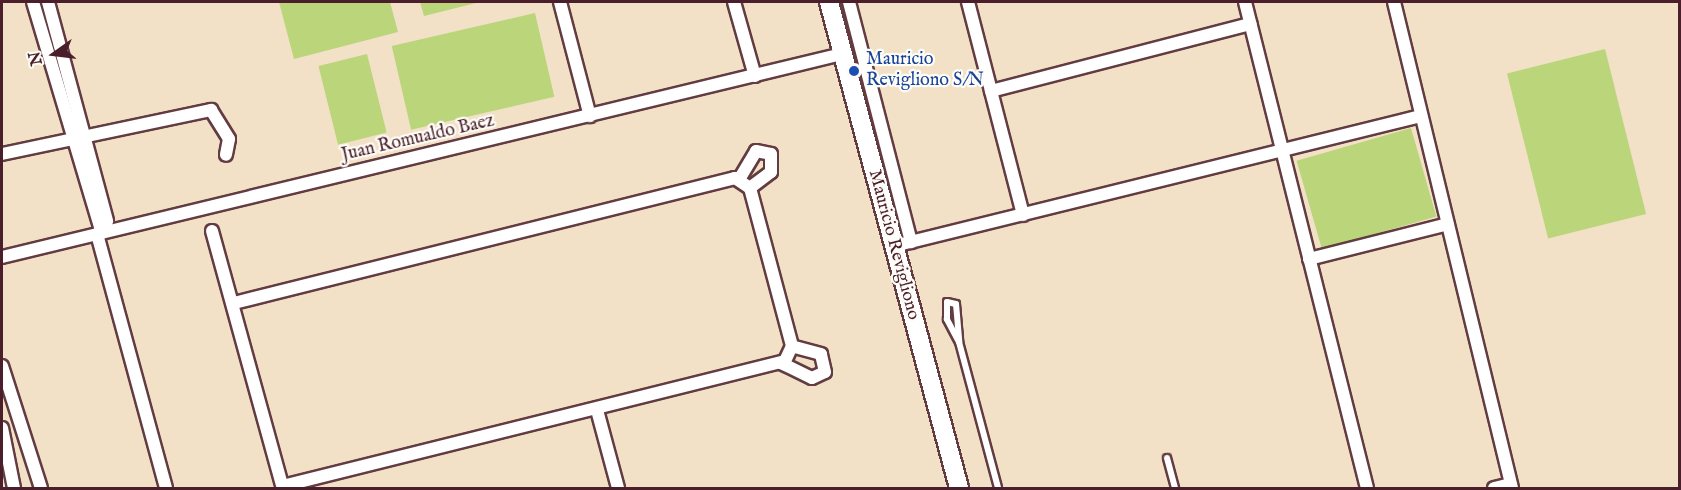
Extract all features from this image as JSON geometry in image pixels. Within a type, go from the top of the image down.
[{"type":"main road","name":"Mauricio Revigliono","points":[[829,2],[842,54],[902,244],[959,489]]},
{"type":"street","points":[[33,2],[72,138],[103,233]]},
{"type":"street","points":[[48,2],[86,135],[103,233],[166,489]]},
{"type":"street","points":[[560,2],[590,116]]},
{"type":"street","points":[[734,2],[755,76]]},
{"type":"street","points":[[849,2],[902,244],[1420,116]]},
{"type":"street","points":[[968,2],[1023,215]]},
{"type":"street","points":[[1245,2],[1367,489]]},
{"type":"street","points":[[1394,2],[1512,487],[1494,489]]},
{"type":"street","points":[[991,91],[1250,24]]},
{"type":"street","name":"Juan Romualdo Baez","points":[[2,257],[842,54]]},
{"type":"street","points":[[2,154],[211,110],[229,139],[226,155]]},
{"type":"street","points":[[234,303],[740,178],[756,151],[771,154],[771,172],[750,188]]},
{"type":"street","points":[[740,178],[750,188],[792,346],[781,363]]},
{"type":"street","points":[[1309,259],[1448,224]]},
{"type":"street","points":[[212,231],[234,303],[283,487],[781,363],[812,378],[825,372],[821,354],[792,346]]},
{"type":"street","points":[[2,366],[41,489]]},
{"type":"street","points":[[597,410],[618,489]]},
{"type":"street","points":[[2,428],[14,489]]},
{"type":"lane","points":[[959,342],[947,319],[947,302],[956,304],[959,342],[998,489]]},
{"type":"lane","points":[[1167,458],[1175,489]]},
{"type":"green space","points":[[279,2],[390,2],[398,32],[294,59]]},
{"type":"green space","points":[[420,2],[480,2],[424,16]]},
{"type":"green space","points":[[535,13],[554,97],[411,130],[392,46]]},
{"type":"green space","points":[[1605,49],[1646,214],[1548,238],[1507,73]]},
{"type":"green space","points":[[367,54],[387,133],[338,145],[318,66]]},
{"type":"green space","points":[[1411,128],[1436,216],[1322,249],[1297,161]]},
{"type":"place","name":"Mauricio Revigliono S/N","points":[[854,71]]}]
